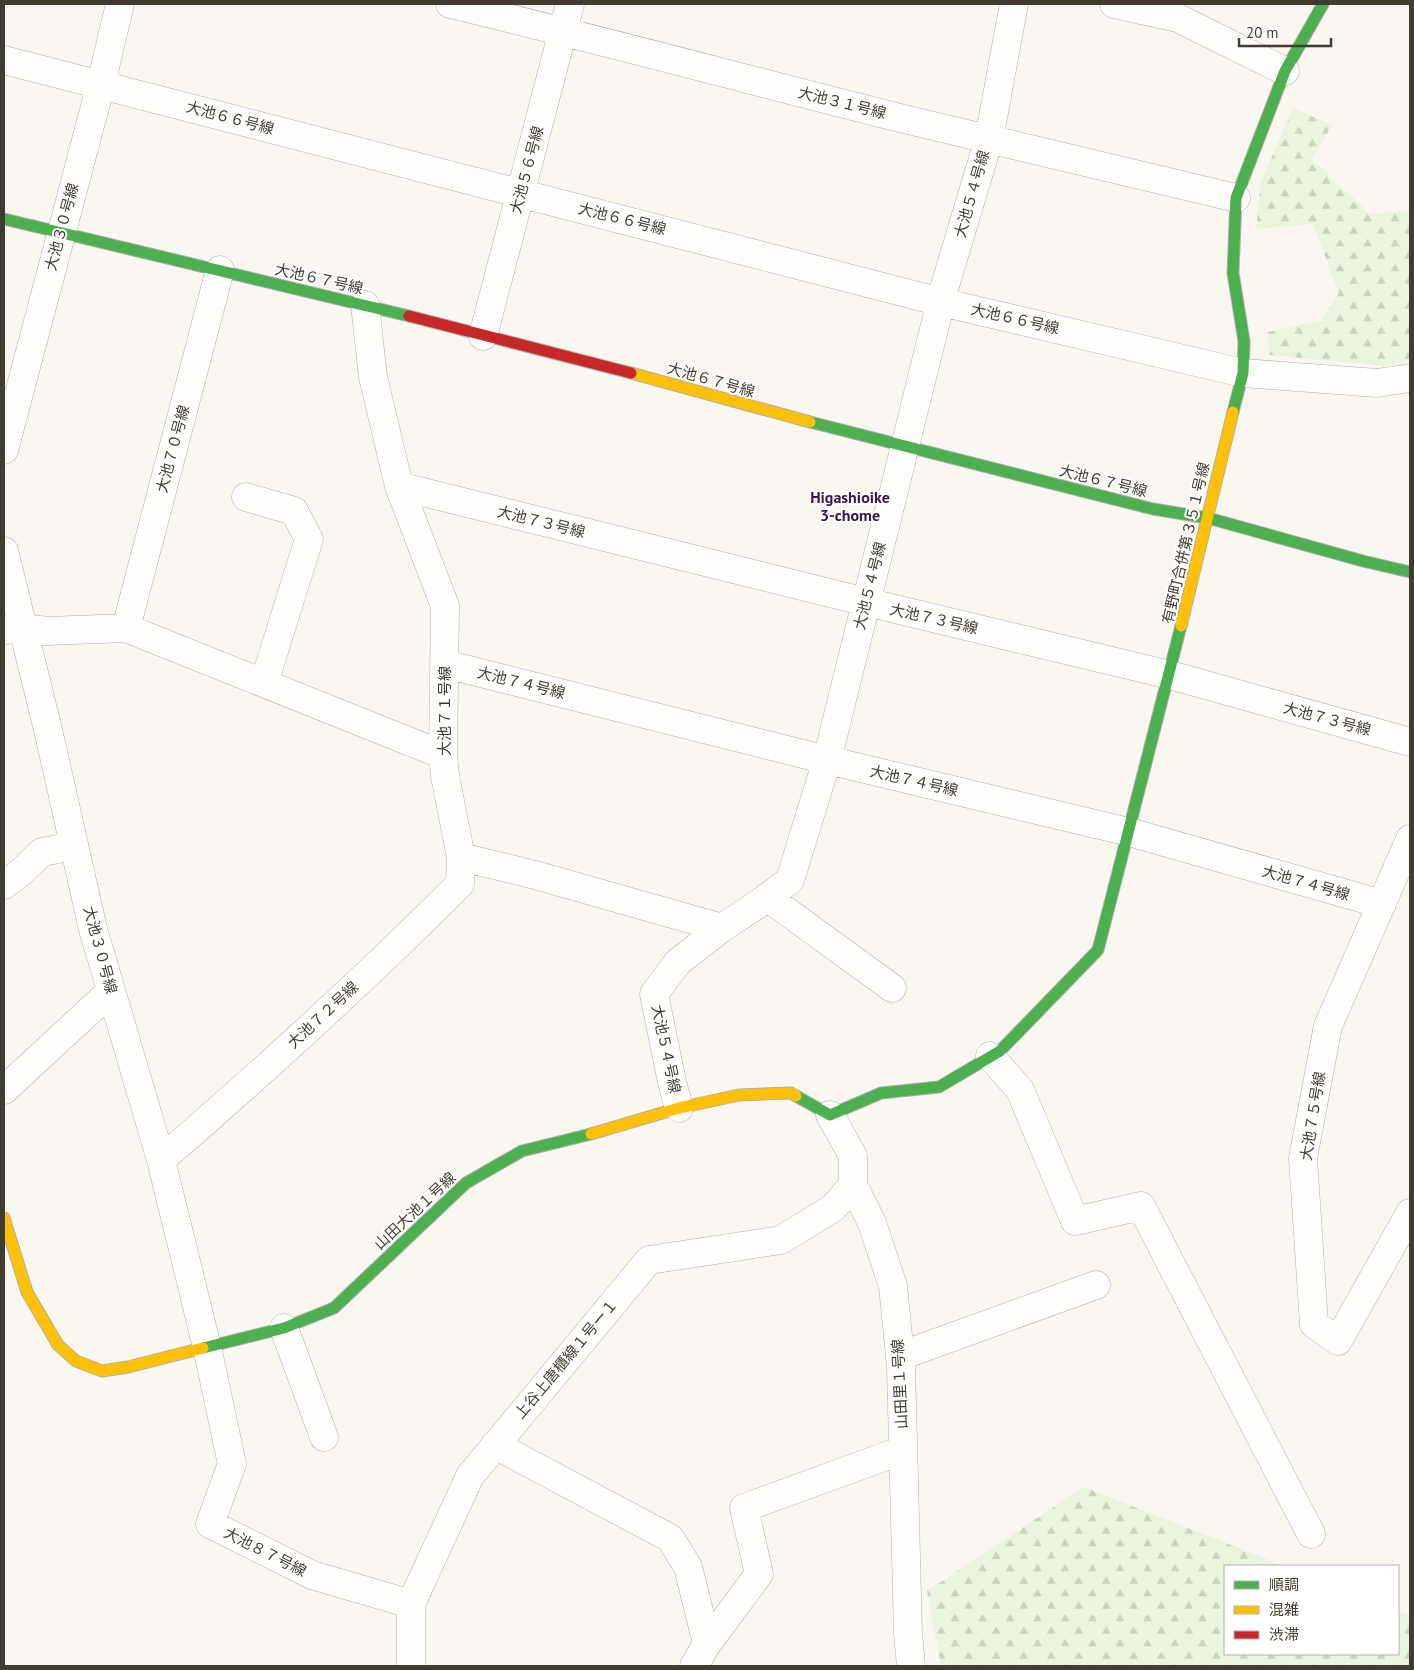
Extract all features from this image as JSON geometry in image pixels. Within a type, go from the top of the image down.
[{"type":"street","name":"大池３０号線","points":[[4,450],[101,84],[120,4]]},
{"type":"street","name":"大池３１号線","points":[[450,4],[563,30],[748,80],[1236,198]]},
{"type":"street","name":"大池５６号線","points":[[483,336],[570,4]]},
{"type":"street","name":"大池５４号線","points":[[679,1108],[654,994],[678,962],[790,880],[827,760],[941,302],[989,139],[1014,4]]},
{"type":"street","points":[[1114,4],[1178,18],[1285,71]]},
{"type":"street","name":"有野町合併第３５１号線","points":[[990,1056],[1000,1051],[1098,950],[1170,675],[1242,373],[1244,341],[1234,273],[1236,198],[1285,71],[1324,4]]},
{"type":"street","name":"大池６６号線","points":[[4,60],[941,302],[1242,373],[1377,383],[1410,378]]},
{"type":"street","name":"大池６７号線","points":[[4,219],[365,305],[600,364],[759,409],[1153,509],[1208,518],[1363,561],[1410,572]]},
{"type":"street","name":"大池７０号線","points":[[126,628],[220,270]]},
{"type":"street","name":"大池７１号線","points":[[365,305],[373,377],[399,486],[445,606],[445,776],[461,857]]},
{"type":"street","name":"大池７３号線","points":[[399,486],[1170,675],[1410,742]]},
{"type":"street","points":[[246,497],[294,511],[309,539],[264,683]]},
{"type":"street","name":"大池３０号線","points":[[4,551],[14,629],[74,846],[93,929],[161,1160],[207,1347]]},
{"type":"street","points":[[14,629],[47,631],[126,628],[444,754]]},
{"type":"street","name":"大池７４号線","points":[[445,664],[827,760],[1129,832],[1382,904]]},
{"type":"street","name":"大池７５号線","points":[[1410,839],[1328,1026],[1304,1158],[1314,1324],[1338,1341],[1410,1213]]},
{"type":"street","points":[[4,885],[42,852],[74,846]]},
{"type":"street","points":[[461,857],[535,875],[722,928]]},
{"type":"street","name":"大池７２号線","points":[[161,1160],[251,1082],[404,940],[460,884],[461,857]]},
{"type":"street","points":[[767,897],[892,988]]},
{"type":"street","points":[[4,1090],[111,991]]},
{"type":"street","points":[[830,1115],[881,1093],[939,1087],[990,1056],[1020,1090],[1075,1221],[1141,1206],[1311,1534]]},
{"type":"street","name":"山田大池１号線","points":[[4,1218],[27,1292],[58,1345],[76,1361],[102,1371],[128,1367],[284,1328],[334,1308],[466,1183],[522,1151],[607,1130],[679,1108],[739,1096],[791,1093],[830,1115]]},
{"type":"street","name":"山田里１号線","points":[[830,1115],[853,1156],[853,1185],[872,1223],[893,1286],[900,1356],[908,1633],[911,1666]]},
{"type":"street","name":"上谷上唐櫃線１号ー１","points":[[411,1666],[411,1604],[470,1476],[649,1260],[781,1240],[833,1208],[853,1185]]},
{"type":"street","points":[[900,1356],[1096,1285]]},
{"type":"street","points":[[284,1328],[324,1437]]},
{"type":"street","name":"大池８７号線","points":[[207,1347],[232,1464],[210,1524],[312,1575],[411,1604]]},
{"type":"street","points":[[495,1445],[670,1538],[688,1567],[700,1655]]},
{"type":"street","points":[[700,1655],[759,1574],[744,1508],[903,1450]]},
{"type":"green space","points":[[1293,108],[1332,125],[1312,159],[1370,214],[1410,211],[1410,360],[1384,366],[1269,355],[1268,332],[1321,321],[1339,293],[1313,224],[1256,229],[1261,182]]},
{"type":"green space","points":[[1084,1487],[1281,1565],[1224,1565],[1224,1655],[1399,1655],[1399,1611],[1408,1615],[1410,1619],[1410,1666],[941,1666],[927,1591]]},
{"type":"traffic: fast","points":[[1233,412],[1243,373],[1244,341],[1233,273],[1236,198],[1285,71],[1323,4]]},
{"type":"traffic: fast","points":[[4,219],[409,316]]},
{"type":"traffic: fast","points":[[810,422],[1153,509],[1208,518],[1363,561],[1410,572]]},
{"type":"traffic: fast","points":[[796,1096],[830,1115],[881,1093],[939,1087],[1000,1051],[1098,950],[1181,626]]},
{"type":"traffic: fast","points":[[203,1348],[284,1328],[334,1308],[466,1183],[522,1151],[591,1134]]},
{"type":"traffic: slow","points":[[631,373],[810,422]]},
{"type":"traffic: slow","points":[[1181,626],[1233,412]]},
{"type":"traffic: slow","points":[[591,1134],[679,1108],[739,1095],[791,1093],[796,1096]]},
{"type":"traffic: slow","points":[[4,1218],[27,1292],[58,1345],[76,1361],[102,1371],[128,1367],[203,1348]]},
{"type":"traffic: jam","points":[[409,316],[631,373]]},
{"type":"district","name":"Higashioike 3-chome","points":[[850,506]]}]
